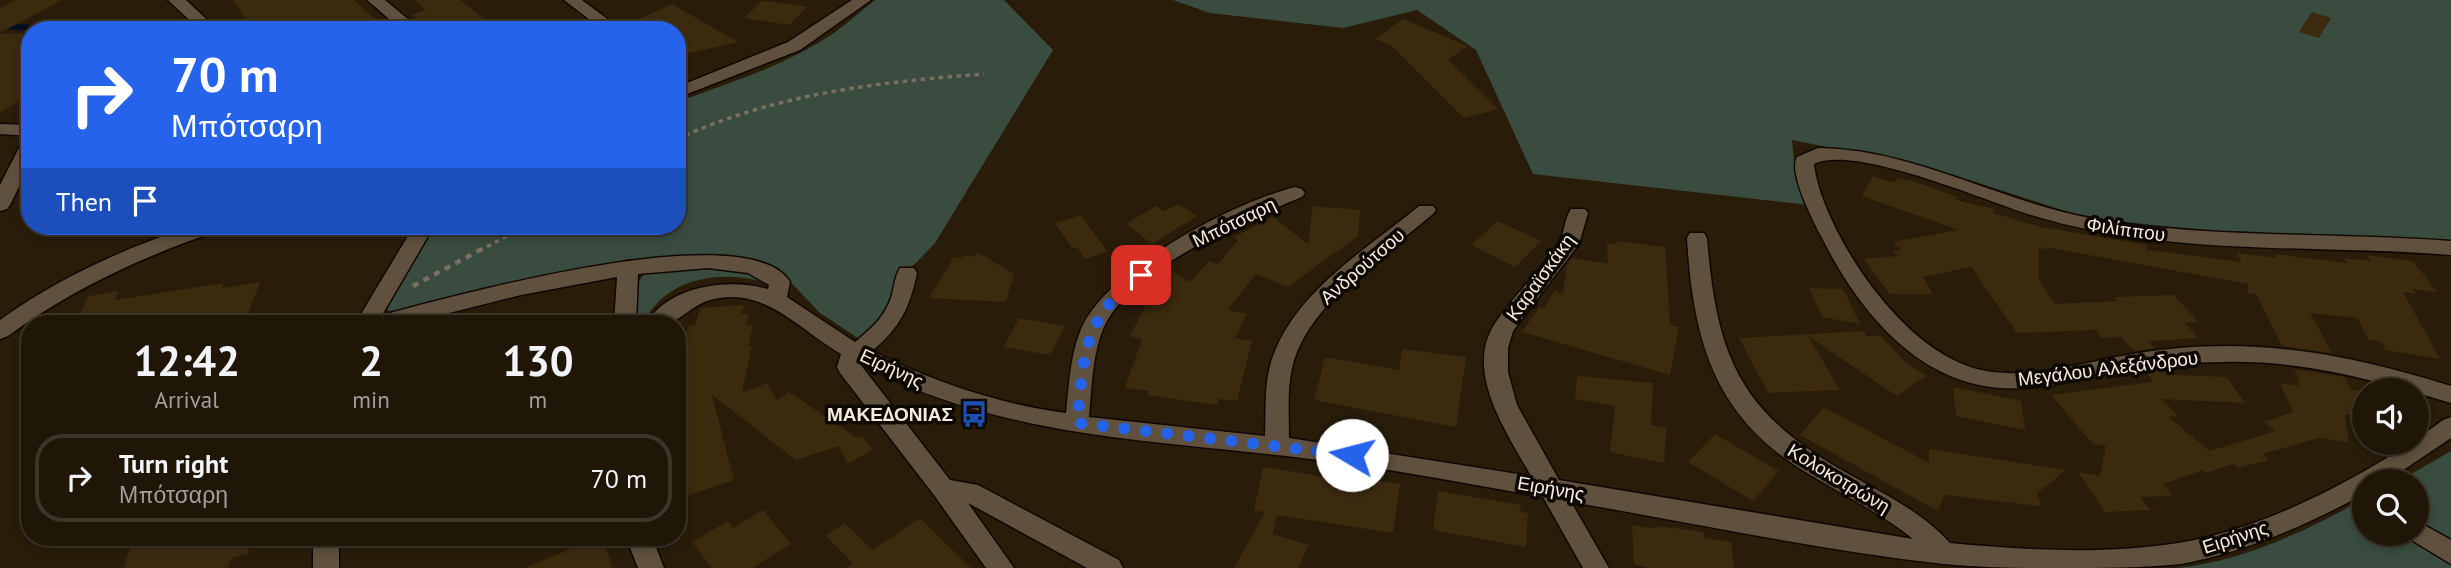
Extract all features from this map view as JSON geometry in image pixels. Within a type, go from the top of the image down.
[{"type":"street","points":[[176,0],[200,21]]},
{"type":"street","points":[[375,0],[402,21]]},
{"type":"street","points":[[572,0],[601,21]]},
{"type":"street","points":[[833,0],[859,2]]},
{"type":"street","points":[[686,88],[794,46],[859,2]]},
{"type":"street","points":[[0,129],[21,130]]},
{"type":"street","name":"Φιλίππου","points":[[1812,154],[1842,155],[1924,171],[2051,215],[2102,228],[2220,240],[2368,242],[2451,248]]},
{"type":"street","name":"Μεγάλου Αλεξάνδρου","points":[[1812,154],[1804,161],[1809,183],[1828,230],[1855,279],[1888,322],[1906,338],[1960,372],[2020,382],[2152,359],[2275,354],[2351,365],[2451,395]]},
{"type":"street","points":[[0,205],[21,162]]},
{"type":"street","name":"Μπότσαρη","points":[[1077,423],[1089,338],[1097,319],[1109,302],[1141,275],[1202,236],[1295,193]]},
{"type":"street","name":"Ανδρούτσου","points":[[1277,446],[1280,370],[1283,356],[1294,336],[1328,293],[1426,210]]},
{"type":"street","name":"Καραϊσκάκη","points":[[1578,213],[1571,239],[1507,321],[1497,343],[1499,380],[1504,404],[1596,568]]},
{"type":"street","points":[[22,315],[78,280],[143,250],[185,235]]},
{"type":"street","points":[[376,314],[419,235]]},
{"type":"street","name":"Κολοκοτρώνη","points":[[1697,238],[1701,302],[1710,342],[1727,380],[1748,412],[1794,453],[1891,510],[1931,540],[1944,554]]},
{"type":"street","points":[[376,314],[628,266],[709,263],[757,268],[771,273],[780,282],[776,300]]},
{"type":"street","points":[[625,315],[628,266]]},
{"type":"street","points":[[907,273],[894,320],[847,360],[851,372],[943,488],[1001,568]]},
{"type":"street","name":"Ειρήνης","points":[[669,315],[686,303],[718,291],[751,292],[776,300],[857,352],[912,379],[1013,413],[1378,459],[1829,538],[1944,554],[2141,563],[2240,538],[2352,496]]},
{"type":"street","points":[[0,331],[21,316]]},
{"type":"street","name":"Ειρήνης","points":[[2391,469],[2451,426]]},
{"type":"street","points":[[943,488],[969,492],[1110,568]]},
{"type":"street","points":[[2429,539],[2451,553]]},
{"type":"street","points":[[326,546],[326,568]]},
{"type":"street","points":[[642,546],[651,568]]},
{"type":"path","points":[[686,135],[786,100],[890,82],[984,74]]},
{"type":"path","points":[[376,314],[511,235]]},
{"type":"green space","points":[[875,0],[1004,0],[1053,50],[935,243],[914,265],[903,270],[892,309],[861,340],[820,313],[781,272],[736,258],[628,259],[394,312],[387,310],[420,245],[429,235],[686,235],[686,99],[788,59],[837,31]]},
{"type":"green space","points":[[1173,0],[2451,0],[2451,242],[2210,232],[2129,224],[2071,213],[1929,167],[1792,140],[1794,162],[1809,205],[1533,174],[1476,50],[1417,10],[1343,28],[1210,13]]},
{"type":"green space","points":[[720,269],[752,273],[767,283],[740,277],[698,280],[672,291],[647,315],[633,315],[637,286],[644,274],[650,270]]},
{"type":"green space","points":[[2451,451],[2451,543],[2429,527],[2429,469],[2420,469]]},
{"type":"green space","points":[[2352,505],[2352,546],[2425,546],[2451,563],[2451,568],[2177,568],[2248,552]]},
{"type":"building","points":[[15,0],[62,0],[0,33],[0,8]]},
{"type":"building","points":[[233,0],[354,0],[377,21],[248,21]]},
{"type":"building","points":[[414,0],[460,0],[486,21],[420,21],[412,15],[426,10]]},
{"type":"building","points":[[762,1],[807,7],[789,25],[744,18]]},
{"type":"building","points":[[672,4],[738,42],[686,54],[686,21],[635,21]]},
{"type":"building","points":[[2312,12],[2331,18],[2319,38],[2299,32]]},
{"type":"building","points":[[1403,19],[1467,46],[1448,60],[1498,109],[1464,118],[1392,46],[1375,39]]},
{"type":"building","points":[[0,34],[21,34],[21,99],[0,113]]},
{"type":"building","points":[[1873,176],[1895,183],[1897,178],[1916,182],[1958,197],[1956,200],[1994,209],[1993,213],[2041,227],[2146,245],[2149,254],[2149,250],[2241,262],[2237,253],[2277,258],[2275,254],[2347,263],[2343,258],[2371,261],[2366,255],[2413,261],[2437,292],[2412,289],[2416,294],[2403,292],[2440,359],[2386,350],[2382,342],[2369,340],[2357,318],[2310,313],[2332,353],[2282,346],[2256,294],[2248,293],[2248,284],[2045,247],[2045,250],[2039,248],[2039,281],[2055,304],[2118,301],[2114,297],[2174,295],[2198,322],[2185,323],[2198,338],[2148,341],[2154,348],[2134,351],[2121,337],[2102,338],[2096,330],[2017,333],[1971,267],[1923,277],[1933,294],[1890,294],[1864,259],[1897,256],[1893,252],[1901,250],[1893,242],[1959,230],[1862,196]]},
{"type":"building","points":[[1178,204],[1197,216],[1152,244],[1126,224],[1156,206],[1164,211]]},
{"type":"building","points":[[1313,206],[1360,210],[1358,236],[1288,287],[1256,274],[1227,310],[1247,314],[1235,338],[1252,341],[1237,401],[1219,399],[1217,405],[1148,395],[1149,391],[1125,388],[1142,339],[1130,336],[1161,276],[1169,270],[1190,282],[1209,261],[1218,264],[1238,240],[1234,237],[1273,217],[1308,244]]},
{"type":"building","points":[[1081,215],[1107,251],[1085,259],[1077,247],[1072,248],[1055,223]]},
{"type":"building","points":[[1498,221],[1541,241],[1515,267],[1471,245]]},
{"type":"building","points":[[1617,241],[1665,247],[1670,325],[1679,327],[1670,375],[1522,332],[1539,307],[1544,308],[1555,291],[1563,294],[1567,265],[1572,258],[1608,264],[1607,243],[1617,244]]},
{"type":"building","points":[[977,252],[1014,274],[1006,302],[929,298],[954,257],[976,257]]},
{"type":"building","points":[[260,282],[247,315],[79,315],[89,296],[119,291],[115,300],[224,283],[222,288]]},
{"type":"building","points":[[1809,288],[1843,289],[1860,324],[1822,317]]},
{"type":"building","points":[[744,305],[741,314],[749,314],[746,325],[753,325],[748,346],[752,346],[742,393],[767,383],[777,400],[789,392],[857,438],[862,436],[873,450],[847,464],[839,446],[796,460],[712,395],[734,480],[686,496],[686,333],[688,326],[695,325],[700,308]]},
{"type":"building","points":[[1019,318],[1065,326],[1050,355],[1004,347]]},
{"type":"building","points":[[1864,331],[1866,336],[1881,336],[1905,362],[1926,376],[1897,396],[1808,336],[1840,390],[1768,393],[1739,338]]},
{"type":"building","points":[[1402,349],[1466,357],[1456,427],[1314,400],[1325,357],[1399,370]]},
{"type":"building","points":[[2169,367],[2174,375],[2227,377],[2245,403],[2162,399],[2178,416],[2169,417],[2209,451],[2276,431],[2264,422],[2293,412],[2280,383],[2299,386],[2296,380],[2300,381],[2294,369],[2345,377],[2352,390],[2352,415],[2345,415],[2349,442],[2319,438],[2263,454],[2269,460],[2238,468],[2233,464],[2206,473],[2203,470],[2163,484],[2172,496],[2140,497],[2150,510],[2105,512],[2078,472],[2100,476],[2106,446],[2093,444],[2051,395],[2153,382],[2146,370]]},
{"type":"building","points":[[1577,376],[1653,383],[1651,425],[1666,428],[1664,463],[1610,452],[1615,406],[1575,399]]},
{"type":"building","points":[[1953,387],[2021,401],[2025,430],[1956,416]]},
{"type":"building","points":[[1824,407],[1929,463],[1929,449],[2066,470],[2037,493],[2041,506],[1944,495],[1938,511],[1800,435]]},
{"type":"building","points":[[1715,434],[1779,471],[1753,501],[1688,462]]},
{"type":"building","points":[[1263,467],[1377,485],[1377,481],[1400,484],[1393,533],[1277,515],[1273,534],[1309,545],[1298,568],[1234,568],[1265,512],[1254,511]]},
{"type":"building","points":[[1438,491],[1521,505],[1520,512],[1528,513],[1526,547],[1433,530]]},
{"type":"building","points":[[763,510],[791,544],[752,568],[712,568],[692,542],[728,521],[733,528]]},
{"type":"building","points":[[920,518],[971,568],[846,568],[853,563],[826,536],[844,523],[873,550]]},
{"type":"building","points":[[1632,525],[1703,532],[1704,538],[1731,542],[1734,568],[1648,568],[1634,564]]},
{"type":"building","points":[[130,546],[249,546],[248,554],[231,558],[228,568],[124,568]]},
{"type":"building","points":[[577,546],[606,546],[612,568],[524,568]]},
{"type":"waterway","points":[[0,26],[21,27]]},
{"type":"place","name":"ΜΑΚΕΔΟΝΙΑΣ","points":[[974,414]]},
{"type":"route","points":[[1141,275],[1109,302],[1097,319],[1089,338],[1084,362],[1077,423],[1352,455]]}]
